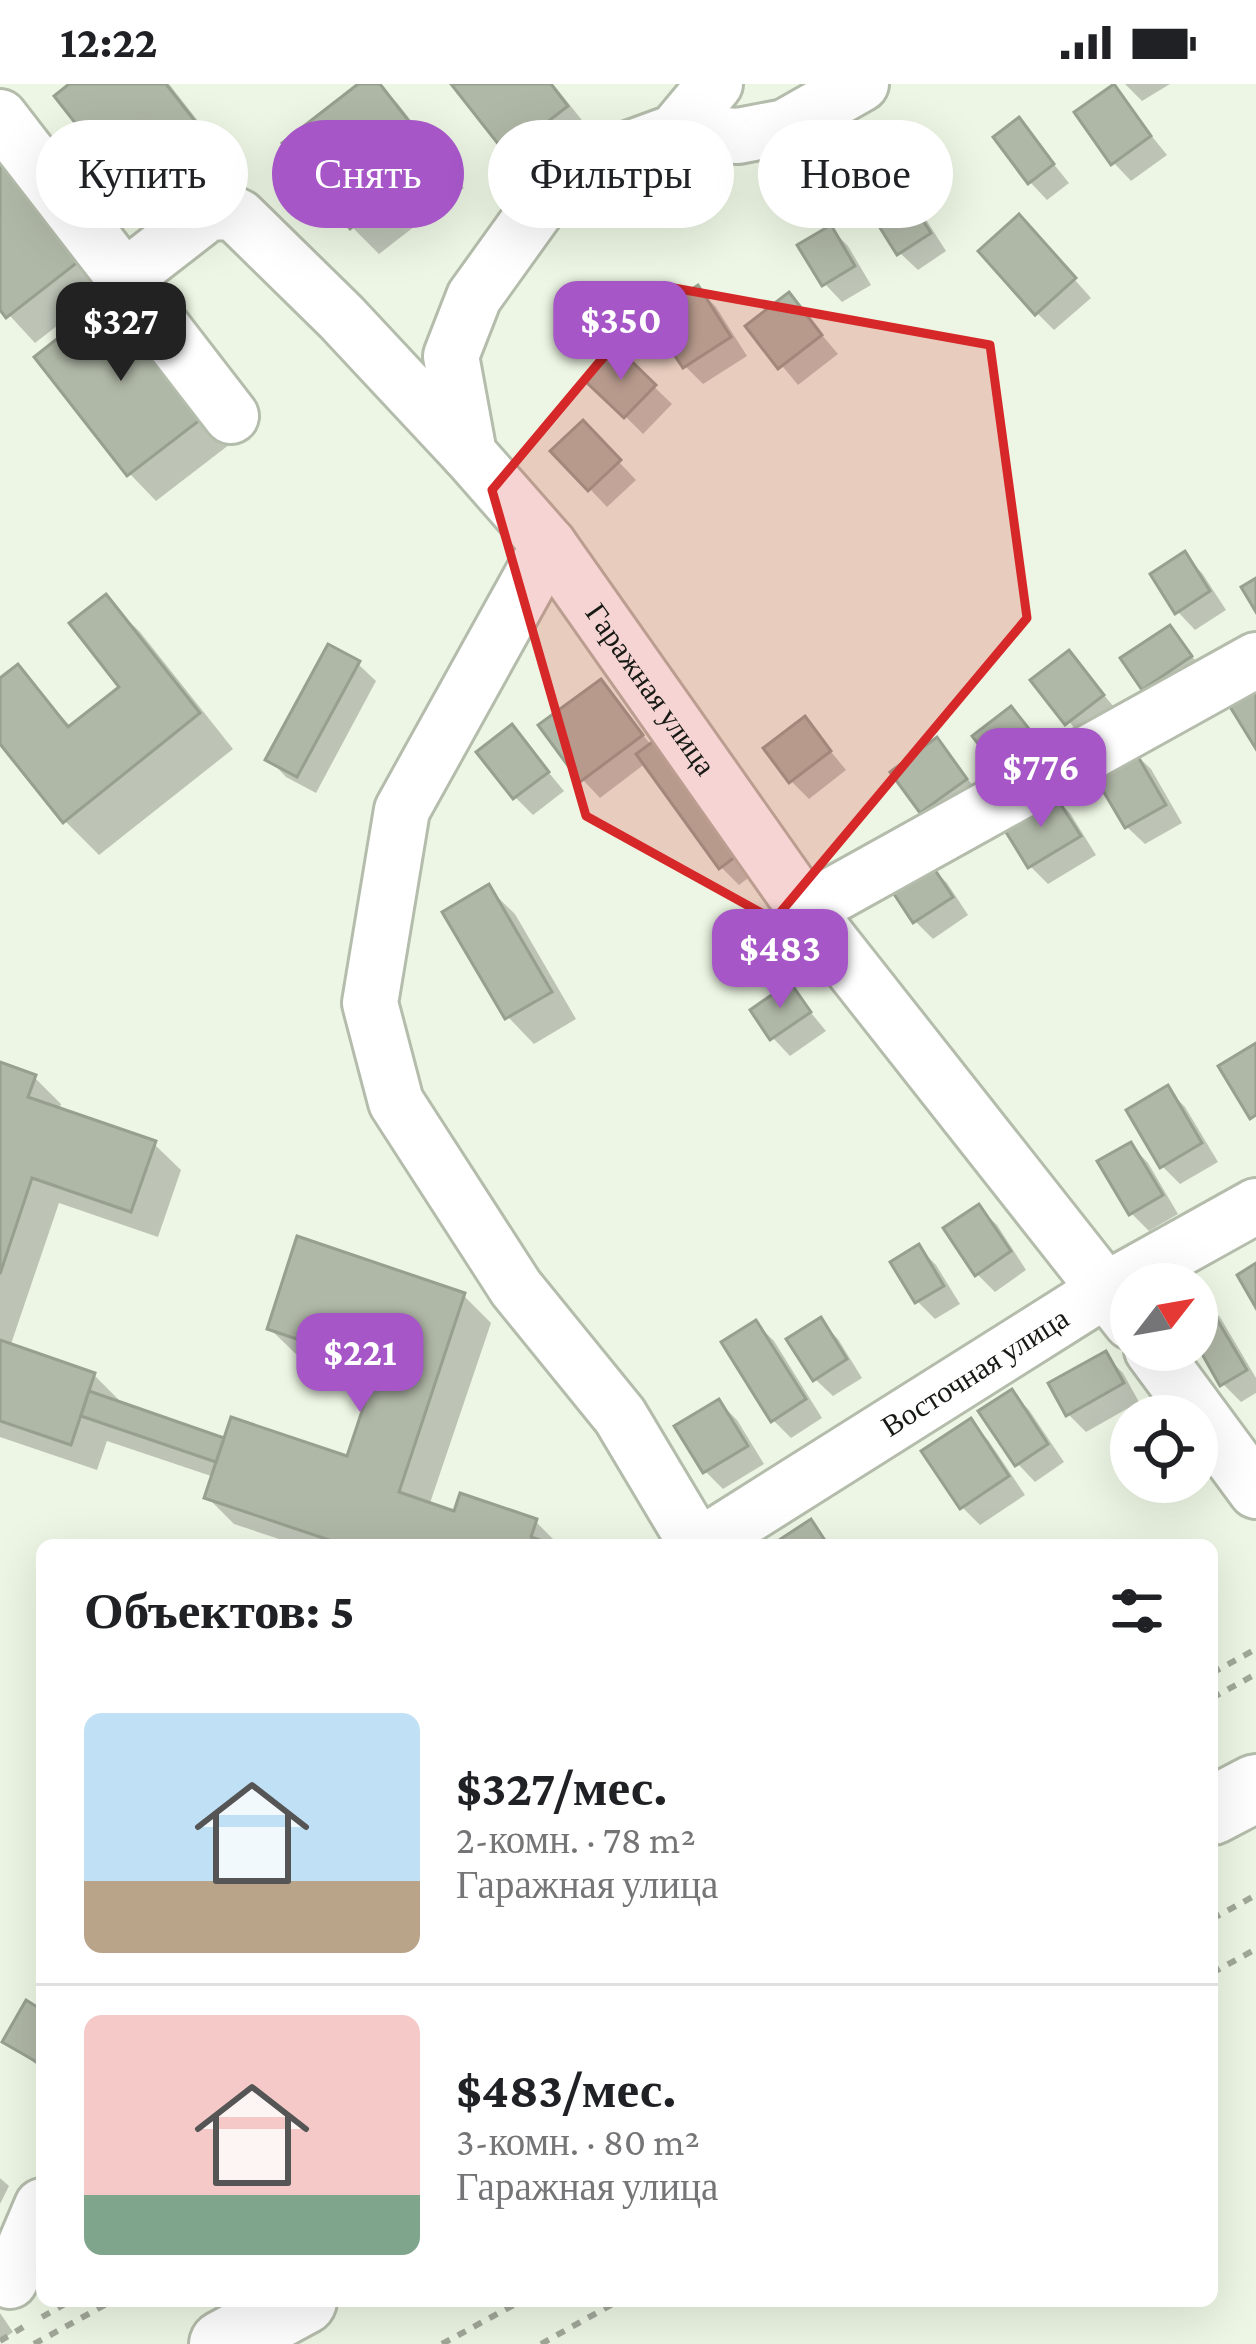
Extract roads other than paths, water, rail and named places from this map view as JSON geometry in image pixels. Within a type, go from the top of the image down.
[{"type":"main road","points":[[1218,1808],[1256,1788]]},
{"type":"main road","points":[[223,2344],[292,2307]]},
{"type":"street","points":[[685,120],[715,84]]},
{"type":"street","points":[[734,136],[785,127],[861,84]]},
{"type":"street","points":[[1,117],[231,416]]},
{"type":"street","name":"Гаражная улица","points":[[123,279],[208,213],[229,212],[341,316],[549,545],[806,910],[1110,1294]]},
{"type":"street","points":[[469,454],[451,356],[474,297],[523,228]]},
{"type":"street","points":[[549,545],[402,810],[370,1003],[396,1102],[516,1288],[620,1416],[695,1539]]},
{"type":"street","points":[[806,910],[1256,659]]},
{"type":"street","name":"Восточная улица","points":[[1177,1263],[1256,1206]]},
{"type":"street","name":"Восточная улица","points":[[710,1539],[1110,1310]]},
{"type":"street","points":[[1167,1371],[1256,1491]]},
{"type":"street","points":[[10,2281],[36,2220]]}]
